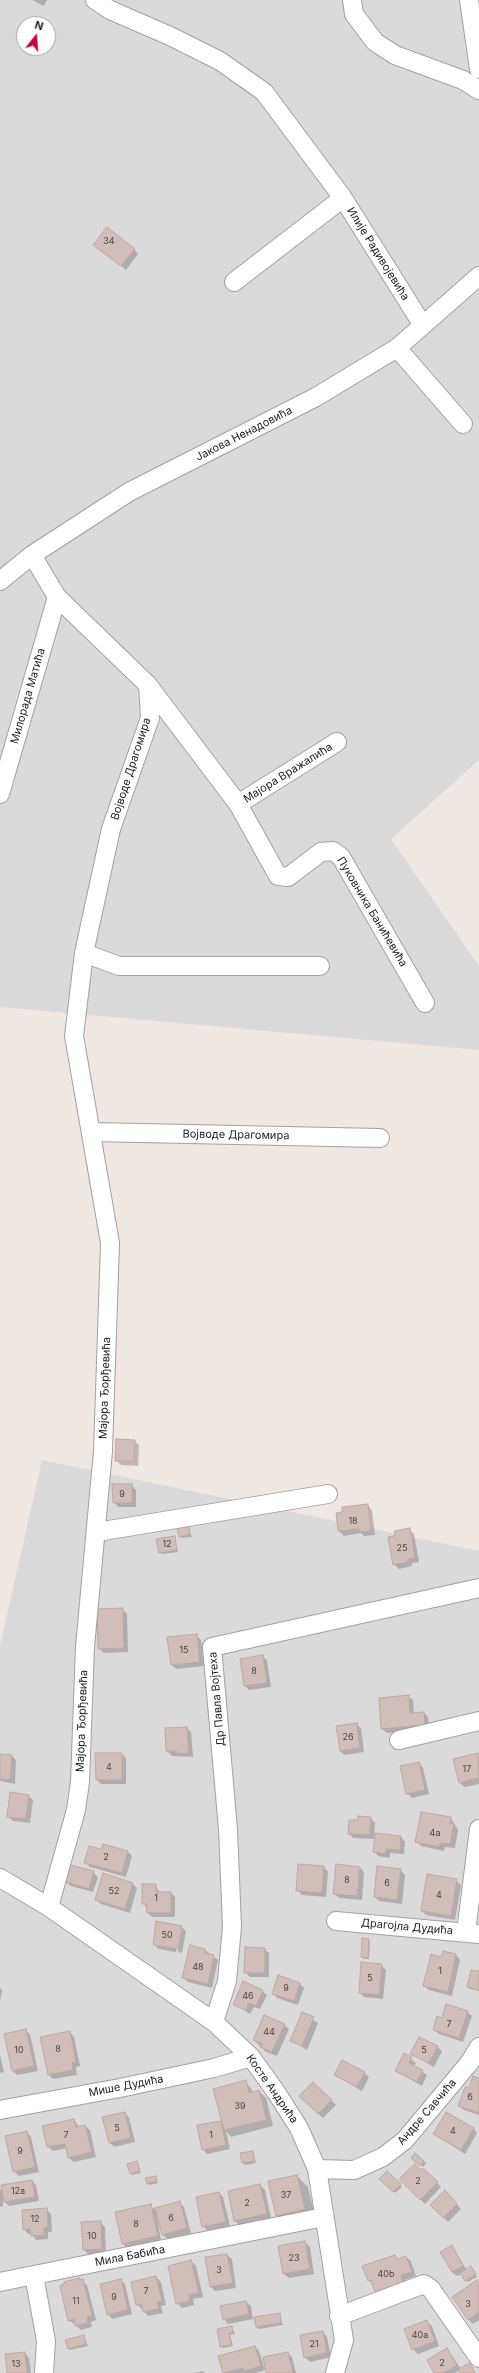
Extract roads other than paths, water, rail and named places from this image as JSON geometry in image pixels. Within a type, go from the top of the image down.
[{"type":"street","points":[[95,0],[110,10],[170,36],[220,61],[264,92],[343,198]]},
{"type":"street","points":[[352,0],[354,14],[375,42],[395,55],[463,80],[479,89]]},
{"type":"street","points":[[469,0],[479,69]]},
{"type":"street","name":"Илије Радивојевића","points":[[234,282],[343,198],[422,324]]},
{"type":"street","name":"Јакова Ненадовића","points":[[0,581],[32,555],[129,492],[316,397],[396,348],[479,276]]},
{"type":"street","points":[[396,348],[463,424]]},
{"type":"street","points":[[32,555],[56,597],[148,685]]},
{"type":"street","name":"Милорада Матића","points":[[0,794],[56,597]]},
{"type":"street","name":"Пуковника Банићевића","points":[[148,685],[238,804],[278,876],[288,877],[322,852],[333,852],[341,857],[425,1003]]},
{"type":"street","name":"Војводе Драгомира","points":[[110,1243],[92,1132],[74,1036],[84,953],[111,829],[150,718],[148,685]]},
{"type":"street","name":"Мајора Вражалића","points":[[238,804],[337,742]]},
{"type":"street","points":[[84,953],[119,966],[320,966]]},
{"type":"street","name":"Војводе Драгомира","points":[[92,1132],[380,1138]]},
{"type":"street","name":"Мајора Ђорђевића","points":[[49,1907],[76,1810],[80,1782],[85,1647],[97,1532],[103,1451],[110,1243]]},
{"type":"street","points":[[97,1532],[328,1494]]},
{"type":"street","name":"Др Павла Војтеха","points":[[214,2022],[227,1981],[232,1927],[228,1829],[212,1647],[479,1588]]},
{"type":"street","points":[[399,1740],[479,1721]]},
{"type":"street","points":[[472,1933],[479,1829]]},
{"type":"street","name":"Косте Андрића","points":[[0,1878],[49,1907],[214,2022],[251,2057],[300,2128],[317,2168],[339,2316],[344,2340],[335,2373]]},
{"type":"street","name":"Драгојла Дудића","points":[[336,1921],[472,1933]]},
{"type":"street","name":"Андре Савчића","points":[[317,2168],[340,2171],[354,2170],[383,2157],[405,2140],[474,2064],[479,2047]]},
{"type":"street","name":"Мише Дудића","points":[[0,2110],[127,2087],[214,2068],[251,2057]]},
{"type":"street","name":"Мила Бабића","points":[[0,2282],[324,2217]]},
{"type":"street","points":[[34,2275],[46,2341],[44,2373]]},
{"type":"street","points":[[339,2316],[424,2284],[431,2289],[479,2358]]}]
